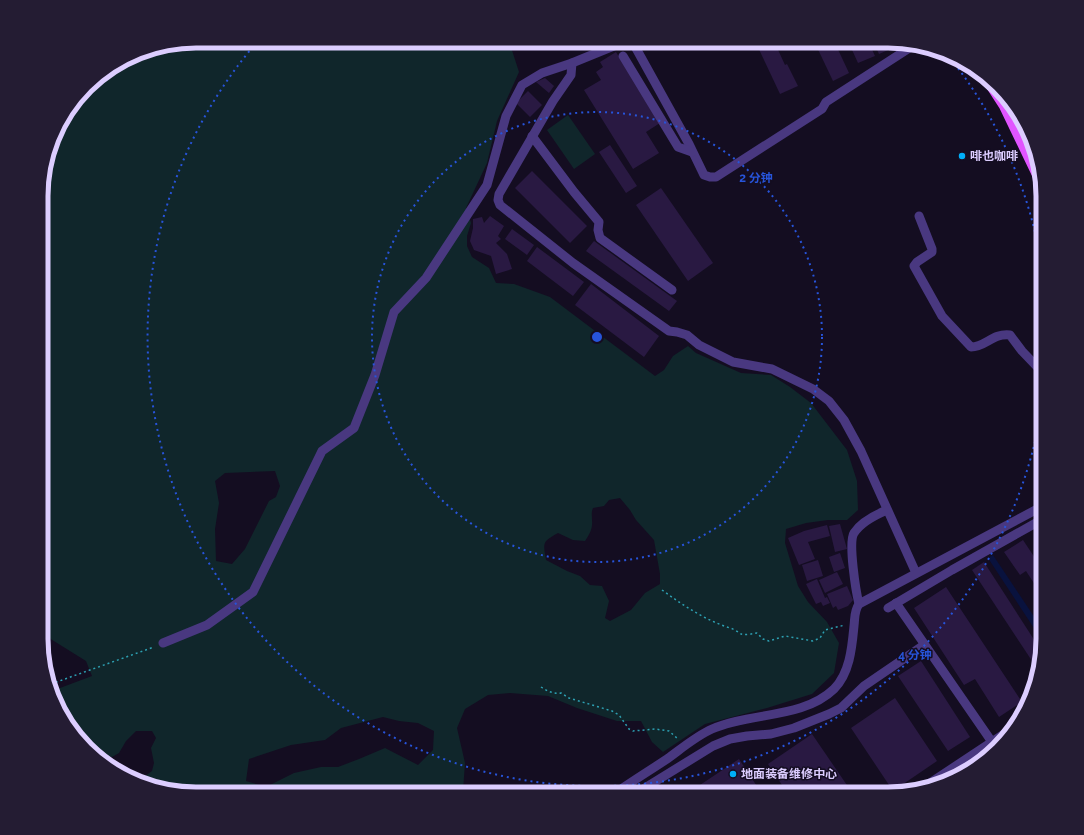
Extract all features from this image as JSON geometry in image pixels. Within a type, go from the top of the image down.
[{"type":"main road","points":[[998,97],[1033,166]]},
{"type":"street","points":[[163,643],[207,624],[253,592],[322,450],[354,428],[375,375],[394,312],[426,278],[487,185],[506,116],[522,85],[542,73],[609,48]]},
{"type":"street","points":[[636,48],[704,175],[710,177],[716,177],[822,109],[826,102],[908,49]]},
{"type":"street","points":[[623,56],[678,147],[692,152]]},
{"type":"street","points":[[572,63],[570,75],[532,136],[499,194],[498,200],[500,205],[572,263],[669,331],[687,335],[699,345],[733,362],[772,370],[813,389],[829,401],[844,420],[861,450],[916,573]]},
{"type":"street","points":[[532,136],[574,192],[599,222],[598,230],[600,238],[672,290]]},
{"type":"street","points":[[919,216],[932,252],[917,262],[914,266],[942,316],[971,347],[976,347],[1002,334],[1010,336],[1036,366]]},
{"type":"street","points":[[859,604],[855,586],[852,534],[873,516],[887,510]]},
{"type":"street","points":[[624,787],[711,730],[748,719],[770,716],[815,702],[825,696],[842,679],[848,665],[852,646],[855,609],[859,604],[1036,510]]},
{"type":"street","points":[[992,742],[924,645],[892,606],[1036,523]]},
{"type":"street","points":[[646,787],[713,746],[730,739],[771,734],[794,728],[830,714],[840,708],[864,686],[924,645]]},
{"type":"street","points":[[936,779],[998,738]]},
{"type":"path","points":[[662,590],[694,612],[723,626],[731,628],[742,634],[757,634],[763,639],[769,641],[785,636],[813,641],[820,638],[824,630],[844,626],[854,622]]},
{"type":"path","points":[[55,683],[163,643]]},
{"type":"path","points":[[541,687],[555,694],[561,693],[568,698],[612,711],[619,716],[629,729],[634,731],[655,729],[669,731],[676,736],[683,748]]},
{"type":"green space","points":[[186,48],[511,48],[519,72],[497,121],[487,163],[466,208],[471,223],[467,236],[467,246],[472,257],[489,268],[496,283],[514,284],[550,297],[655,376],[664,370],[673,356],[688,346],[696,353],[741,373],[771,375],[811,403],[847,450],[857,481],[858,510],[847,520],[828,520],[806,523],[786,529],[785,543],[798,586],[808,602],[827,622],[839,643],[834,673],[812,694],[767,708],[705,724],[663,752],[652,742],[641,721],[617,721],[577,708],[548,696],[510,693],[488,695],[465,709],[457,728],[465,763],[463,787],[266,787],[196,787],[186,787],[177,786],[143,777],[152,771],[154,763],[151,748],[156,738],[152,731],[136,731],[126,741],[119,753],[112,757],[104,754],[91,744],[73,721],[63,705],[57,689],[92,676],[86,661],[48,637],[49,177],[53,158],[63,130],[73,114],[91,91],[114,73],[130,63],[158,53]],"holes":[[[275,471],[280,486],[276,497],[269,501],[245,549],[232,564],[216,561],[215,529],[219,503],[215,481],[225,473]],[[620,498],[636,520],[654,540],[660,574],[660,584],[645,593],[631,610],[610,621],[605,618],[609,601],[602,586],[590,585],[580,576],[546,560],[544,546],[549,538],[558,533],[573,540],[585,541],[591,529],[593,508],[604,506],[609,500]],[[383,717],[399,721],[418,723],[434,731],[433,750],[418,765],[385,748],[338,767],[321,767],[294,773],[266,787],[246,781],[249,759],[291,745],[325,740],[341,728]]]},
{"type":"green space","points":[[568,115],[595,154],[574,169],[547,130]]},
{"type":"shaded area","points":[[993,555],[1036,620],[1036,631],[988,558]]},
{"type":"building","points":[[758,48],[777,48],[785,65],[787,64],[798,86],[780,94]]},
{"type":"building","points":[[817,48],[837,48],[849,73],[833,81]]},
{"type":"building","points":[[851,48],[871,48],[875,56],[858,63]]},
{"type":"building","points":[[876,48],[893,48],[879,54]]},
{"type":"building","points":[[616,52],[660,123],[646,132],[659,153],[633,169],[584,90],[601,80],[596,72],[603,67],[600,62]]},
{"type":"building","points":[[545,78],[554,86],[549,93],[536,82]]},
{"type":"building","points":[[528,91],[542,105],[530,117],[516,103]]},
{"type":"building","points":[[610,145],[637,186],[626,193],[599,152]]},
{"type":"building","points":[[532,171],[587,226],[570,243],[515,188]]},
{"type":"building","points":[[661,188],[713,263],[688,281],[636,205]]},
{"type":"building","points":[[490,216],[504,226],[498,236],[501,239],[496,243],[507,254],[512,269],[496,274],[491,256],[474,250],[470,241],[473,228],[473,219],[482,217],[484,223]]},
{"type":"building","points":[[512,229],[534,245],[527,255],[505,239]]},
{"type":"building","points":[[594,241],[677,301],[669,311],[586,251]]},
{"type":"building","points":[[537,247],[584,282],[573,296],[527,261]]},
{"type":"building","points":[[591,284],[659,336],[644,357],[575,305]]},
{"type":"building","points":[[840,524],[847,549],[835,552],[829,526]]},
{"type":"building","points":[[827,525],[830,536],[808,542],[815,559],[799,565],[788,538],[804,531]]},
{"type":"building","points":[[1023,540],[1036,560],[1036,586],[1026,571],[1020,575],[1004,552]]},
{"type":"building","points":[[840,553],[845,568],[834,572],[829,557]]},
{"type":"building","points":[[818,560],[823,576],[807,581],[802,565]]},
{"type":"building","points":[[984,562],[1036,643],[1034,664],[972,570]]},
{"type":"building","points":[[837,572],[843,584],[825,593],[819,580]]},
{"type":"building","points":[[817,579],[825,598],[827,597],[830,603],[823,606],[821,602],[816,604],[806,584]]},
{"type":"building","points":[[847,586],[853,600],[848,606],[838,610],[836,606],[833,608],[827,594]]},
{"type":"building","points":[[946,587],[1022,702],[999,717],[975,679],[964,685],[914,608]]},
{"type":"building","points":[[921,661],[970,737],[948,751],[898,676]]},
{"type":"building","points":[[895,698],[937,761],[899,787],[890,787],[851,728]]},
{"type":"building","points":[[812,734],[848,787],[783,787],[768,764]]},
{"type":"building","name":"地面装备维修中心","points":[[739,759],[757,787],[697,787]]},
{"type":"place","name":"啡也咖啡","points":[[962,156]]},
{"type":"place","name":"地面装备维修中心","points":[[733,774]]}]
